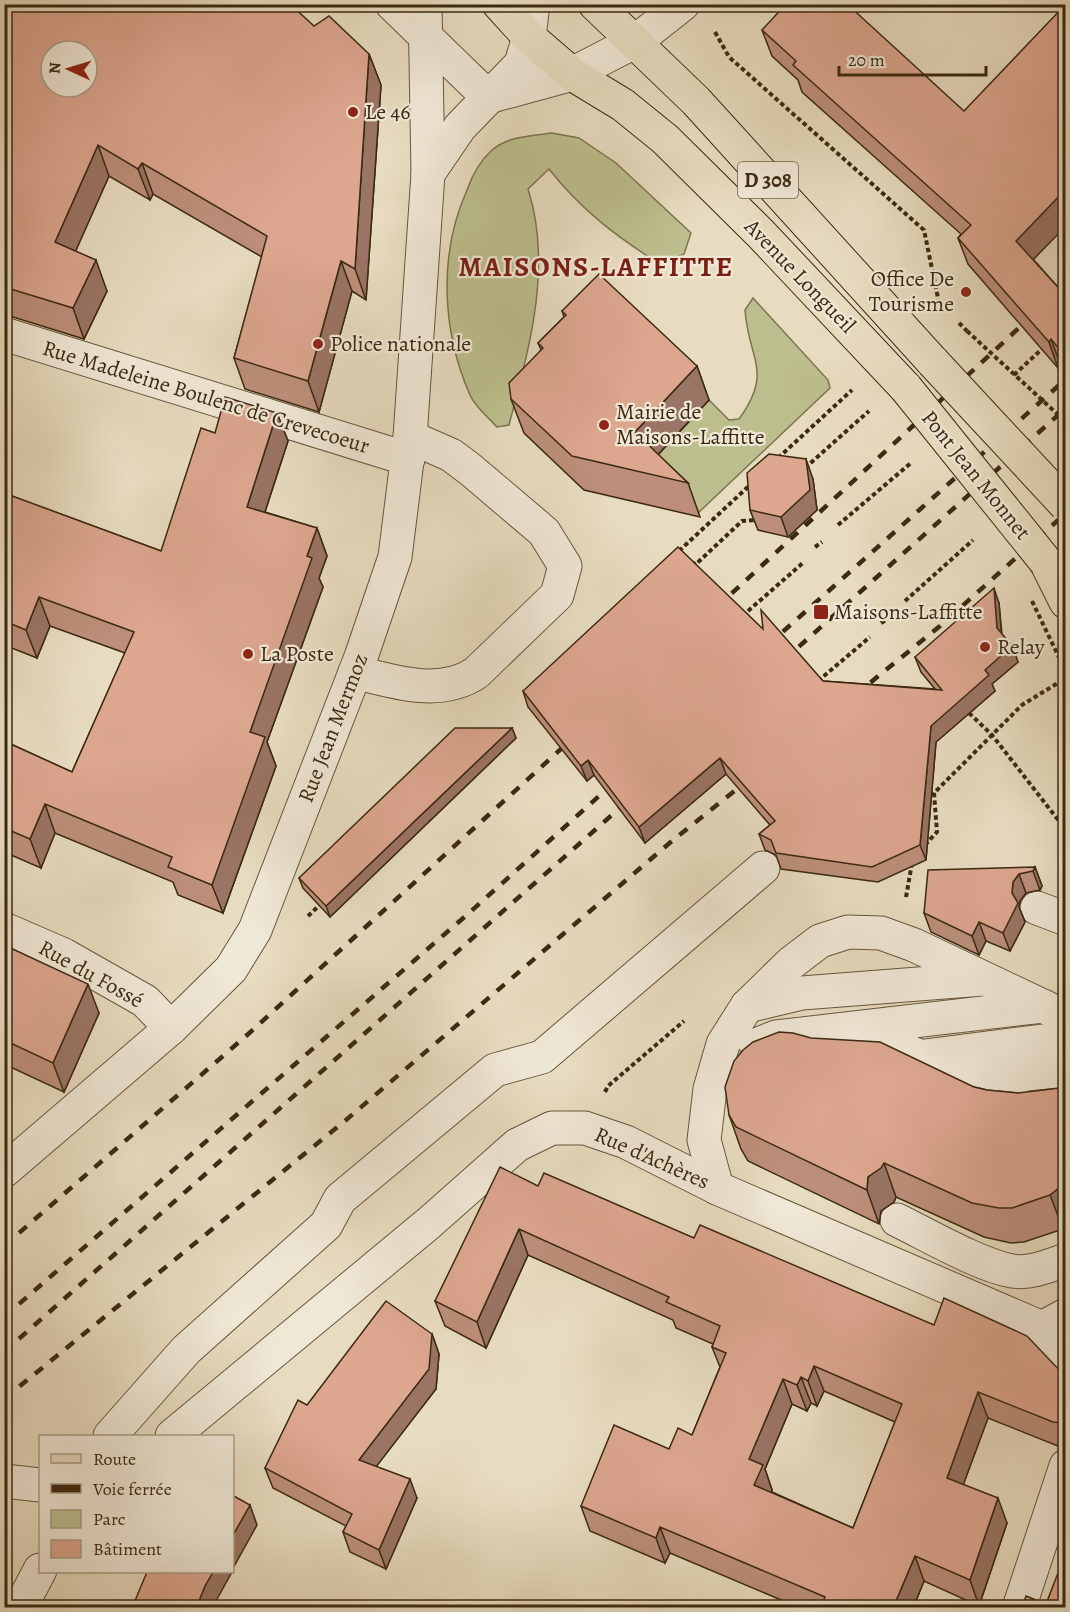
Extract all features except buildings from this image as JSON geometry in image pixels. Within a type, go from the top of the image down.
[{"type":"main road","name":"Avenue Longueil","points":[[499,4],[529,37],[572,74],[624,105],[665,139],[761,234],[906,388]]},
{"type":"main road","name":"Avenue Longueil","points":[[596,4],[696,101],[933,362]]},
{"type":"main road","name":"Pont Jean Monnet","points":[[933,362],[1065,505]]},
{"type":"main road","name":"Pont Jean Monnet","points":[[906,388],[1046,562],[1065,602]]},
{"type":"street","points":[[392,4],[424,19],[488,97],[572,74],[636,41],[682,5]]},
{"type":"street","name":"Rue Jean Mermoz","points":[[428,174],[444,147],[521,64],[529,37],[533,4]]},
{"type":"street","name":"Rue Jean Mermoz","points":[[4,1171],[171,1028],[231,969],[255,930],[355,672],[395,557],[409,448],[428,174],[424,19]]},
{"type":"street","name":"Rue Madeleine Boulenc de Crevecoeur","points":[[4,334],[409,448],[451,455],[544,532],[565,566],[557,595],[476,673],[463,682],[416,685],[355,672]]},
{"type":"street","points":[[112,1435],[186,1350],[326,1225],[340,1199],[495,1070],[542,1057],[763,868]]},
{"type":"street","name":"Rue du Fossé","points":[[4,929],[64,955],[145,1000],[171,1028]]},
{"type":"street","points":[[717,1188],[704,1140],[710,1089],[723,1044],[747,1006],[791,963],[820,941],[848,932],[881,933],[1054,1011]]},
{"type":"street","points":[[747,1006],[802,993],[985,979]]},
{"type":"street","points":[[710,1089],[743,1050],[776,1037],[839,1029],[1054,1011]]},
{"type":"street","points":[[839,1029],[897,1046],[971,1080],[993,1098],[1029,1108],[1065,1105]]},
{"type":"street","points":[[918,1057],[1065,1038]]},
{"type":"street","points":[[971,1080],[1065,1070]]},
{"type":"street","name":"Rue d'Achères","points":[[174,1435],[429,1223],[517,1145],[552,1128],[585,1128],[626,1142],[717,1188],[1054,1322]]},
{"type":"street","points":[[897,1220],[962,1252],[1012,1271],[1044,1269],[1065,1260]]},
{"type":"street","points":[[1054,1322],[1065,1354]]},
{"type":"street","points":[[1019,1608],[1065,1466]]},
{"type":"street","points":[[4,1480],[39,1485]]},
{"type":"street","points":[[20,1608],[39,1572]]},
{"type":"path","points":[[712,27],[729,57],[924,230],[938,303],[946,310]]},
{"type":"path","points":[[953,317],[1065,423]]},
{"type":"path","points":[[1014,375],[1047,345]]},
{"type":"path","points":[[775,461],[845,395]]},
{"type":"path","points":[[803,478],[806,467],[868,412]]},
{"type":"path","points":[[838,525],[918,458]]},
{"type":"path","points":[[675,555],[758,477]]},
{"type":"path","points":[[679,551],[695,565],[742,521],[757,520]]},
{"type":"path","points":[[905,601],[976,538]]},
{"type":"path","points":[[816,547],[822,542]]},
{"type":"path","points":[[748,611],[804,562]]},
{"type":"path","points":[[881,624],[888,618]]},
{"type":"path","points":[[813,685],[870,637]]},
{"type":"path","points":[[926,801],[1022,705],[1065,678]]},
{"type":"path","points":[[969,713],[992,735],[1065,830]]},
{"type":"path","points":[[918,853],[937,832],[934,794]]},
{"type":"path","points":[[911,881],[912,860]]},
{"type":"path","points":[[306,918],[324,901]]},
{"type":"green space","points":[[552,133],[579,138],[616,163],[691,233],[684,254],[661,265],[600,222],[574,198],[549,169],[528,189],[535,218],[538,248],[535,307],[524,367],[509,425],[497,427],[472,399],[454,345],[447,293],[451,240],[469,185],[487,155],[504,142]]},
{"type":"green space","points":[[753,298],[828,380],[830,388],[697,514],[644,464],[709,400],[729,420],[739,419],[755,389],[757,376],[745,310]]},
{"type":"railway","points":[[717,607],[1034,314]]},
{"type":"railway","points":[[768,645],[1066,379]]},
{"type":"railway","points":[[784,660],[1066,408]]},
{"type":"railway","points":[[855,695],[940,626],[1066,513]]},
{"type":"railway","points":[[4,1246],[246,1036],[573,738]]},
{"type":"railway","points":[[4,1399],[346,1120],[672,841],[752,777]]},
{"type":"railway","points":[[4,1317],[469,913],[618,779]]},
{"type":"railway","points":[[4,1352],[630,799]]},
{"type":"place","name":"Le 46","points":[[353,112]]},
{"type":"place","name":"Office De Tourisme","points":[[966,292]]},
{"type":"place","name":"Police nationale","points":[[318,344]]},
{"type":"place","name":"Mairie de Maisons-Laffitte","points":[[604,425]]},
{"type":"place","name":"Maisons-Laffitte","points":[[821,612]]},
{"type":"place","name":"Relay","points":[[985,647]]},
{"type":"place","name":"La Poste","points":[[248,654]]},
{"type":"district","name":"MAISONS-LAFFITTE","points":[[596,267]]}]
